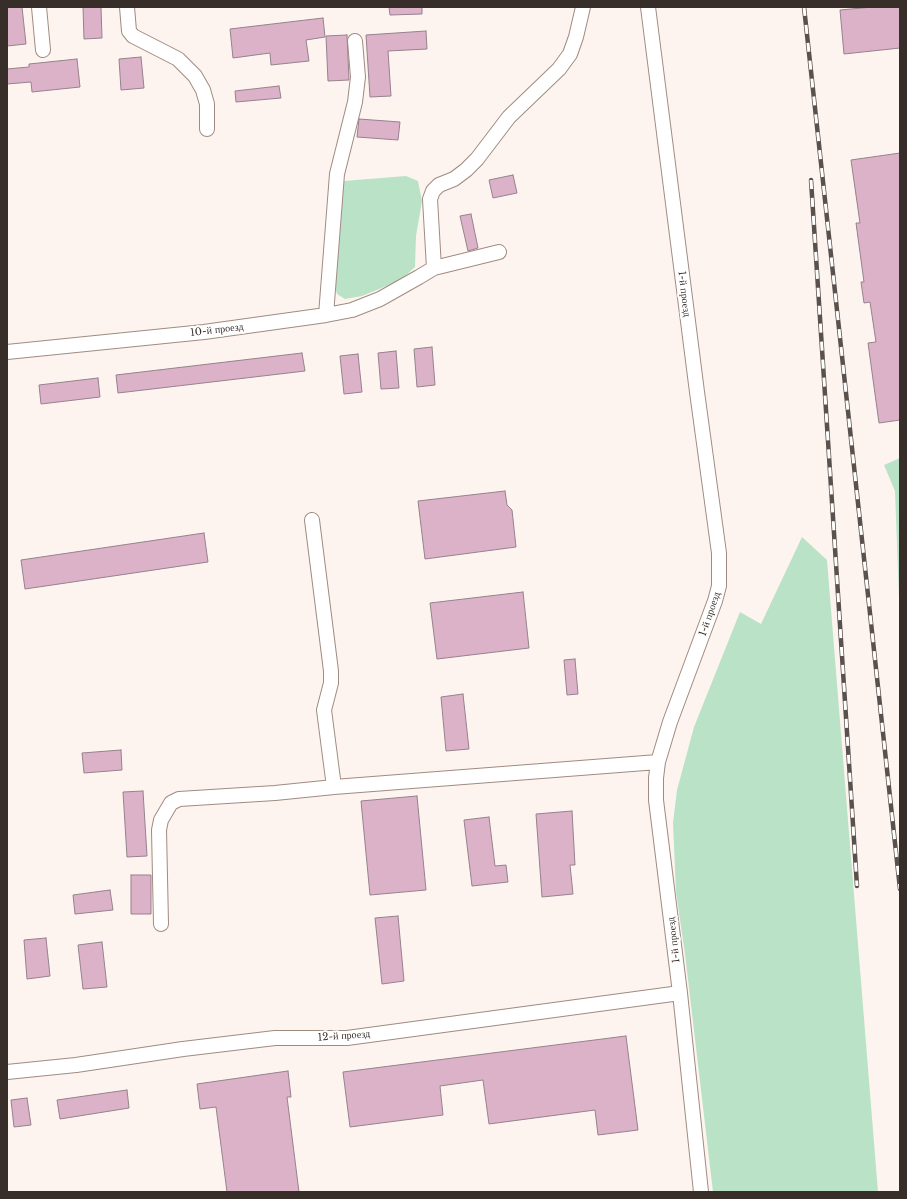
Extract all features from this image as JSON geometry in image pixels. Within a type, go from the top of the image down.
[{"type":"street","points":[[39,7],[43,50]]},
{"type":"street","points":[[127,7],[129,31],[133,36],[178,59],[195,76],[203,90],[207,104],[207,129]]},
{"type":"street","points":[[434,268],[430,199],[433,191],[439,185],[454,179],[466,170],[477,159],[509,117],[559,69],[570,54],[576,37],[583,7]]},
{"type":"street","name":"1-й проезд","points":[[648,7],[720,569],[715,601],[670,722],[658,762],[656,800],[680,993],[701,1192]]},
{"type":"street","points":[[326,315],[337,174],[355,102],[358,77],[355,41]]},
{"type":"street","name":"10-й проезд","points":[[7,352],[204,332],[352,310],[380,298],[434,268],[499,252]]},
{"type":"street","points":[[312,520],[331,671],[331,684],[324,710],[334,787]]},
{"type":"street","points":[[161,924],[161,820],[171,803],[179,799],[275,793],[334,787],[658,762]]},
{"type":"street","name":"12-й проезд","points":[[7,1072],[76,1065],[183,1049],[275,1038],[347,1038],[680,993]]},
{"type":"green space","points":[[406,176],[418,181],[422,201],[416,236],[415,267],[401,280],[362,296],[345,299],[337,294],[334,284],[344,181]]},
{"type":"green space","points":[[900,458],[900,625],[895,491],[884,465]]},
{"type":"green space","points":[[802,537],[827,560],[878,1192],[713,1192],[685,954],[676,892],[673,823],[677,790],[694,727],[740,612],[761,624]]},
{"type":"building","points":[[7,7],[22,7],[26,44],[7,46]]},
{"type":"building","points":[[83,7],[101,7],[102,38],[84,39]]},
{"type":"building","points":[[389,7],[422,7],[422,14],[390,15]]},
{"type":"building","points":[[873,7],[900,7],[900,48],[844,54],[840,10]]},
{"type":"building","points":[[323,18],[325,37],[306,40],[309,61],[271,65],[270,53],[233,58],[230,29]]},
{"type":"building","points":[[426,31],[427,49],[388,51],[391,96],[370,97],[366,35]]},
{"type":"building","points":[[347,35],[349,80],[328,81],[326,36]]},
{"type":"building","points":[[141,57],[144,88],[121,90],[119,59]]},
{"type":"building","points":[[77,59],[80,87],[32,92],[31,82],[7,84],[7,69],[29,67],[29,64]]},
{"type":"building","points":[[279,86],[281,98],[236,102],[235,91]]},
{"type":"building","points":[[359,119],[400,122],[398,140],[357,137]]},
{"type":"building","points":[[900,153],[900,420],[879,423],[868,343],[876,342],[870,302],[864,303],[861,282],[864,282],[856,223],[860,223],[851,160]]},
{"type":"building","points":[[513,175],[517,193],[493,198],[489,180]]},
{"type":"building","points":[[471,214],[478,248],[468,251],[460,216]]},
{"type":"building","points":[[432,347],[435,385],[417,387],[414,349]]},
{"type":"building","points":[[396,351],[399,388],[381,389],[378,353]]},
{"type":"building","points":[[302,353],[305,371],[118,393],[116,375]]},
{"type":"building","points":[[358,354],[362,392],[344,394],[340,356]]},
{"type":"building","points":[[98,378],[100,397],[41,404],[39,385]]},
{"type":"building","points":[[505,491],[507,505],[512,510],[516,547],[425,559],[418,501]]},
{"type":"building","points":[[204,533],[208,562],[25,589],[21,560]]},
{"type":"building","points":[[523,592],[529,648],[437,659],[430,603]]},
{"type":"building","points":[[575,659],[578,694],[567,695],[564,660]]},
{"type":"building","points":[[463,694],[469,749],[446,751],[441,697]]},
{"type":"building","points":[[121,750],[122,770],[84,773],[82,753]]},
{"type":"building","points":[[143,791],[147,856],[127,857],[123,792]]},
{"type":"building","points":[[417,796],[426,890],[370,895],[361,801]]},
{"type":"building","points":[[572,811],[575,865],[570,865],[573,894],[542,897],[536,814]]},
{"type":"building","points":[[489,817],[495,866],[506,865],[508,882],[472,886],[464,820]]},
{"type":"building","points":[[131,875],[151,875],[151,914],[131,914]]},
{"type":"building","points":[[110,890],[113,910],[75,914],[73,895]]},
{"type":"building","points":[[398,916],[404,981],[382,984],[375,918]]},
{"type":"building","points":[[46,938],[50,976],[27,979],[24,940]]},
{"type":"building","points":[[102,942],[107,987],[83,989],[78,945]]},
{"type":"building","points":[[626,1036],[638,1130],[598,1135],[595,1110],[489,1124],[483,1080],[440,1086],[443,1115],[350,1127],[343,1072]]},
{"type":"building","points":[[288,1071],[291,1097],[287,1097],[299,1192],[227,1192],[216,1107],[200,1109],[197,1084]]},
{"type":"building","points":[[127,1090],[129,1108],[60,1119],[57,1100]]},
{"type":"building","points":[[27,1098],[31,1125],[14,1127],[11,1100]]},
{"type":"railway","points":[[804,7],[900,889]]},
{"type":"railway","points":[[811,180],[857,886]]}]
